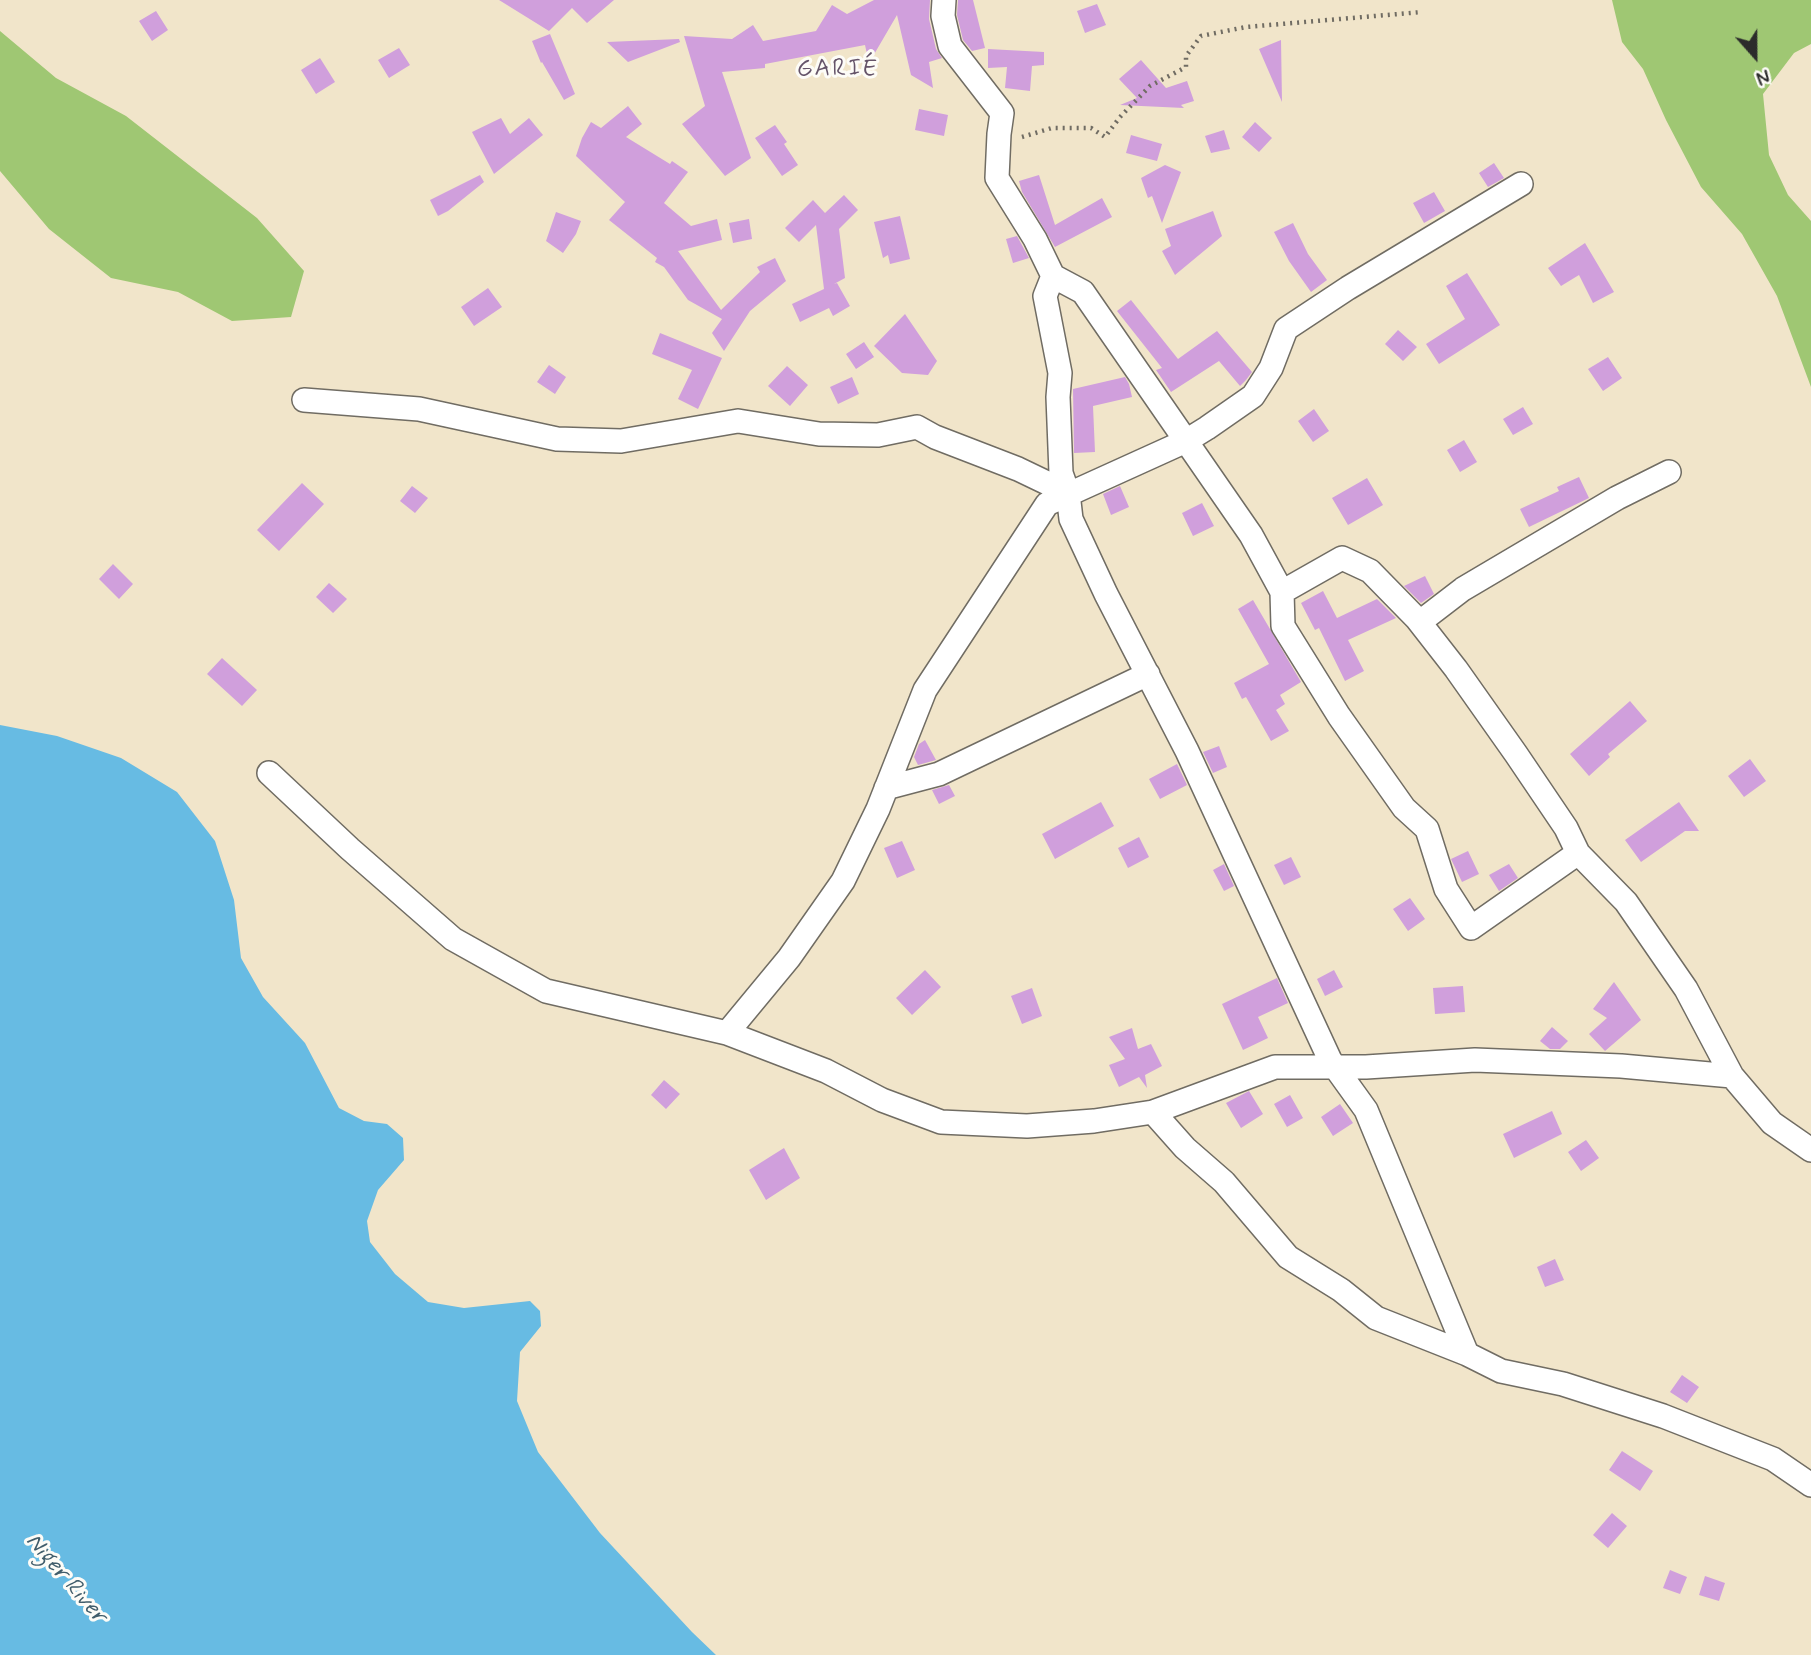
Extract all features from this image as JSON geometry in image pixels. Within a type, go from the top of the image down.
[{"type":"street","points":[[944,0],[943,16],[950,46],[1002,113],[997,178],[1035,239],[1053,276],[1083,292],[1251,535],[1282,592],[1283,626],[1339,716],[1404,808],[1427,829],[1446,888],[1471,928],[1578,853]]},
{"type":"street","points":[[727,1033],[789,958],[843,881],[886,788],[925,690],[1047,504],[1186,441],[1253,396],[1271,368],[1286,329],[1348,288],[1521,184]]},
{"type":"street","points":[[1053,276],[1045,296],[1060,373],[1058,397],[1061,473],[1068,493],[1071,519],[1336,1067],[1366,1110],[1467,1354]]},
{"type":"street","points":[[304,400],[419,409],[556,439],[621,442],[738,421],[819,434],[878,435],[917,427],[1068,493]]},
{"type":"street","points":[[1420,622],[1463,589],[1617,498],[1669,472]]},
{"type":"street","points":[[1282,592],[1342,558],[1370,571],[1420,622],[1523,764],[1566,828],[1578,853],[1626,902],[1686,989],[1732,1076],[1772,1123],[1811,1150]]},
{"type":"street","points":[[886,788],[939,774],[1148,674]]},
{"type":"street","points":[[269,773],[350,849],[453,939],[546,991],[727,1033],[826,1071],[882,1100],[941,1122],[1027,1126],[1094,1121],[1153,1112],[1275,1067],[1336,1067],[1475,1060],[1621,1066],[1732,1076]]},
{"type":"street","points":[[1153,1112],[1185,1148],[1224,1182],[1288,1257],[1341,1290],[1376,1318],[1467,1354],[1501,1371],[1563,1384],[1663,1416],[1773,1460],[1811,1485]]},
{"type":"path","points":[[998,148],[1016,139],[1052,128],[1091,128],[1105,137],[1150,86],[1186,67],[1186,56],[1201,36],[1246,27],[1422,12]]},
{"type":"green space","points":[[1612,0],[1811,0],[1811,44],[1794,53],[1763,94],[1769,155],[1788,195],[1811,221],[1811,387],[1777,296],[1742,234],[1701,187],[1643,69],[1622,42]]},
{"type":"green space","points":[[0,31],[56,78],[126,116],[257,218],[304,271],[291,317],[232,321],[178,292],[111,278],[49,229],[0,171]]},
{"type":"water","name":"Niger River","points":[[0,725],[57,736],[121,758],[177,792],[215,841],[234,900],[241,958],[263,997],[305,1043],[339,1108],[364,1121],[387,1124],[403,1138],[404,1160],[378,1190],[367,1221],[370,1242],[395,1274],[428,1302],[464,1308],[530,1301],[540,1311],[541,1326],[520,1352],[517,1401],[538,1452],[600,1533],[716,1655],[0,1655]]},
{"type":"building","points":[[499,0],[614,0],[587,23],[572,8],[549,31]]},
{"type":"building","points":[[874,0],[930,0],[929,19],[936,49],[942,58],[929,62],[933,88],[911,75],[897,15],[869,63],[865,45],[765,64],[765,68],[722,72],[751,158],[725,176],[682,124],[705,106],[684,36],[732,39],[753,25],[763,41],[816,31],[832,5],[847,14]]},
{"type":"building","points":[[958,0],[973,0],[985,48],[972,51],[963,40],[957,15]]},
{"type":"building","points":[[1097,4],[1106,25],[1085,33],[1077,11]]},
{"type":"building","points":[[156,11],[168,30],[152,41],[139,21]]},
{"type":"building","points":[[550,34],[575,94],[564,100],[541,63],[532,41]]},
{"type":"building","points":[[679,39],[680,42],[628,62],[607,42]]},
{"type":"building","points":[[1281,40],[1282,102],[1259,49]]},
{"type":"building","points":[[399,48],[410,65],[389,78],[378,60]]},
{"type":"building","points":[[988,49],[1044,52],[1044,65],[1032,66],[1030,91],[1005,88],[1007,67],[988,68]]},
{"type":"building","points":[[320,58],[335,82],[316,94],[301,70]]},
{"type":"building","points":[[1141,60],[1166,88],[1187,81],[1194,101],[1181,105],[1184,108],[1120,105],[1137,98],[1119,79]]},
{"type":"building","points":[[628,106],[642,124],[626,137],[688,172],[664,203],[691,226],[717,219],[722,240],[678,251],[721,310],[760,272],[757,267],[775,258],[786,281],[750,311],[724,351],[712,333],[722,319],[688,300],[664,267],[655,262],[657,258],[609,220],[625,202],[576,156],[591,122],[601,128]]},
{"type":"building","points":[[919,109],[948,115],[944,136],[915,130]]},
{"type":"building","points":[[501,118],[510,134],[529,118],[543,135],[494,174],[472,132]]},
{"type":"building","points":[[1255,122],[1272,138],[1259,152],[1242,137]]},
{"type":"building","points":[[775,125],[798,165],[782,176],[755,138]]},
{"type":"building","points":[[1224,130],[1230,149],[1211,153],[1205,136]]},
{"type":"building","points":[[1131,135],[1162,144],[1157,161],[1126,153]]},
{"type":"building","points":[[1494,163],[1504,178],[1488,187],[1479,173]]},
{"type":"building","points":[[1165,165],[1181,172],[1162,223],[1152,196],[1148,198],[1141,178]]},
{"type":"building","points":[[480,175],[484,182],[438,216],[430,200]]},
{"type":"building","points":[[1039,175],[1055,225],[1102,198],[1112,217],[1055,247],[1022,192],[1019,181]]},
{"type":"building","points":[[1434,192],[1445,211],[1424,223],[1413,203]]},
{"type":"building","points":[[844,195],[858,210],[839,229],[845,278],[834,284],[837,283],[850,306],[833,316],[829,308],[800,322],[792,304],[824,289],[816,225],[799,242],[785,228],[813,200],[825,213]]},
{"type":"building","points":[[1213,211],[1222,236],[1175,275],[1162,251],[1171,246],[1165,229]]},
{"type":"building","points":[[556,212],[581,221],[563,253],[546,241]]},
{"type":"building","points":[[900,216],[910,259],[890,264],[888,255],[883,258],[874,222]]},
{"type":"building","points":[[749,219],[752,239],[733,243],[729,223]]},
{"type":"building","points":[[1293,223],[1308,254],[1327,280],[1311,292],[1289,261],[1274,232]]},
{"type":"building","points":[[1017,236],[1029,258],[1013,263],[1006,239]]},
{"type":"building","points":[[1585,243],[1614,292],[1593,303],[1579,275],[1561,286],[1548,268]]},
{"type":"building","points":[[1467,273],[1500,325],[1439,364],[1426,344],[1465,319],[1446,286]]},
{"type":"building","points":[[488,288],[502,307],[474,326],[461,307]]},
{"type":"building","points":[[1131,300],[1178,359],[1217,331],[1252,372],[1240,386],[1219,361],[1171,392],[1156,370],[1162,368],[1117,311]]},
{"type":"building","points":[[905,314],[937,361],[928,375],[902,373],[874,346]]},
{"type":"building","points":[[1398,330],[1417,347],[1403,361],[1385,344]]},
{"type":"building","points":[[660,333],[722,358],[698,409],[678,399],[692,370],[652,354]]},
{"type":"building","points":[[864,342],[874,357],[856,369],[846,354]]},
{"type":"building","points":[[1608,357],[1622,378],[1603,391],[1588,369]]},
{"type":"building","points":[[549,365],[566,377],[555,394],[537,382]]},
{"type":"building","points":[[787,366],[808,385],[790,406],[768,386]]},
{"type":"building","points":[[852,377],[859,394],[838,404],[830,387]]},
{"type":"building","points":[[1125,377],[1132,397],[1093,406],[1095,452],[1074,453],[1073,389]]},
{"type":"building","points":[[1523,407],[1533,424],[1513,435],[1503,419]]},
{"type":"building","points":[[1314,409],[1329,431],[1313,442],[1298,421]]},
{"type":"building","points":[[1464,440],[1477,462],[1460,472],[1447,450]]},
{"type":"building","points":[[1579,477],[1589,498],[1529,527],[1520,509],[1559,491],[1557,487]]},
{"type":"building","points":[[1367,478],[1383,505],[1348,525],[1332,498]]},
{"type":"building","points":[[302,483],[324,504],[279,551],[257,530]]},
{"type":"building","points":[[412,486],[428,498],[415,513],[400,501]]},
{"type":"building","points":[[1120,486],[1129,507],[1111,515],[1103,494]]},
{"type":"building","points":[[1202,503],[1214,526],[1193,536],[1182,513]]},
{"type":"building","points":[[113,564],[133,584],[119,599],[99,579]]},
{"type":"building","points":[[1425,576],[1434,594],[1421,603],[1404,586]]},
{"type":"building","points":[[329,583],[347,599],[333,613],[316,597]]},
{"type":"building","points":[[1323,591],[1337,618],[1377,599],[1396,618],[1348,640],[1364,671],[1345,681],[1319,628],[1315,630],[1301,603]]},
{"type":"building","points":[[1253,600],[1301,682],[1280,695],[1285,704],[1276,710],[1289,731],[1271,741],[1246,697],[1242,699],[1234,683],[1269,664],[1238,609]]},
{"type":"building","points":[[222,658],[257,690],[242,706],[207,674]]},
{"type":"building","points":[[1630,701],[1647,721],[1608,754],[1610,757],[1589,776],[1570,754]]},
{"type":"building","points":[[925,740],[936,760],[918,765],[914,757],[919,744]]},
{"type":"building","points":[[1219,746],[1227,767],[1213,773],[1203,752]]},
{"type":"building","points":[[1750,759],[1766,781],[1744,797],[1728,776]]},
{"type":"building","points":[[1177,764],[1187,785],[1160,799],[1149,779]]},
{"type":"building","points":[[949,785],[955,796],[939,804],[932,790]]},
{"type":"building","points":[[1101,802],[1114,826],[1055,859],[1042,834]]},
{"type":"building","points":[[1679,802],[1699,831],[1685,831],[1641,862],[1625,840]]},
{"type":"building","points":[[1139,837],[1149,857],[1128,868],[1118,848]]},
{"type":"building","points":[[902,841],[915,870],[897,878],[884,848]]},
{"type":"building","points":[[1468,851],[1479,874],[1462,882],[1451,859]]},
{"type":"building","points":[[1291,857],[1301,877],[1284,885],[1274,865]]},
{"type":"building","points":[[1224,864],[1234,886],[1224,891],[1213,870]]},
{"type":"building","points":[[1509,864],[1518,878],[1499,891],[1489,875]]},
{"type":"building","points":[[1410,898],[1425,919],[1408,931],[1393,909]]},
{"type":"building","points":[[925,970],[941,987],[912,1015],[896,998]]},
{"type":"building","points":[[1334,970],[1343,987],[1325,996],[1317,979]]},
{"type":"building","points":[[1277,978],[1288,1003],[1258,1017],[1268,1038],[1243,1050],[1222,1004]]},
{"type":"building","points":[[1614,982],[1641,1020],[1605,1051],[1589,1034],[1607,1018],[1593,1009]]},
{"type":"building","points":[[1463,986],[1465,1012],[1435,1014],[1433,988]]},
{"type":"building","points":[[1032,988],[1042,1016],[1022,1024],[1011,996]]},
{"type":"building","points":[[1552,1027],[1568,1041],[1560,1049],[1550,1049],[1540,1041]]},
{"type":"building","points":[[1132,1028],[1138,1049],[1151,1044],[1162,1066],[1145,1075],[1147,1088],[1139,1077],[1119,1087],[1109,1065],[1125,1059],[1109,1037]]},
{"type":"building","points":[[664,1080],[680,1094],[666,1109],[651,1095]]},
{"type":"building","points":[[1249,1091],[1263,1114],[1241,1128],[1226,1103]]},
{"type":"building","points":[[1290,1095],[1303,1118],[1287,1127],[1274,1104]]},
{"type":"building","points":[[1340,1104],[1353,1123],[1333,1136],[1321,1117]]},
{"type":"building","points":[[1552,1111],[1562,1134],[1514,1158],[1503,1134]]},
{"type":"building","points":[[1586,1140],[1599,1158],[1581,1171],[1568,1152]]},
{"type":"building","points":[[784,1148],[800,1178],[766,1200],[749,1170]]},
{"type":"building","points":[[1555,1259],[1564,1280],[1545,1287],[1537,1267]]},
{"type":"building","points":[[1682,1375],[1699,1387],[1687,1403],[1670,1392]]},
{"type":"building","points":[[1622,1451],[1653,1471],[1640,1491],[1609,1470]]},
{"type":"building","points":[[1612,1513],[1627,1526],[1608,1548],[1593,1535]]},
{"type":"building","points":[[1670,1570],[1687,1577],[1680,1594],[1663,1588]]},
{"type":"building","points":[[1705,1576],[1725,1583],[1719,1601],[1699,1595]]},
{"type":"district","name":"GARIÉ","points":[[838,70]]}]
